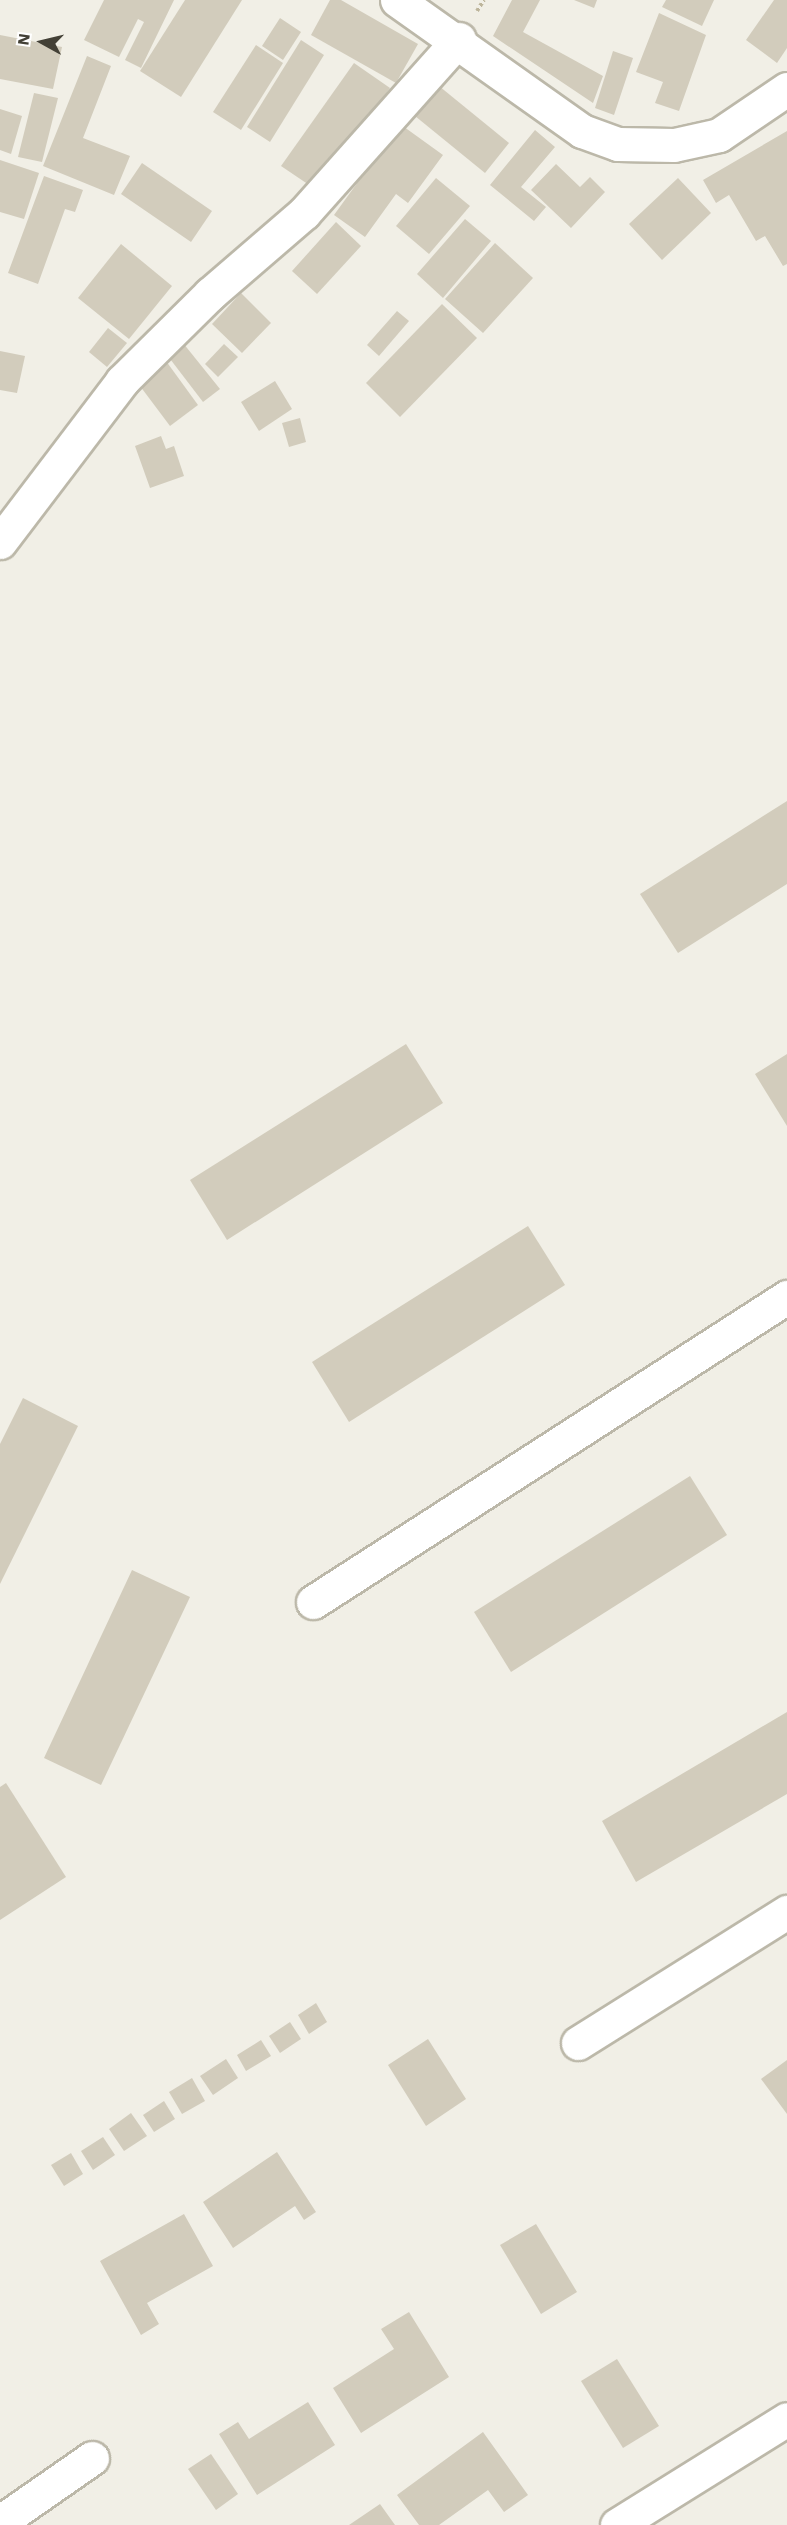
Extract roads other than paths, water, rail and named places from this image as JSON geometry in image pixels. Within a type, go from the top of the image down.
[{"type":"street","points":[[397,0],[459,39],[582,131],[618,144],[674,145],[719,135],[787,89]]},
{"type":"street","points":[[0,542],[122,381],[210,294],[304,213],[459,39]]},
{"type":"street","points":[[313,1602],[787,1298]]},
{"type":"street","points":[[578,2043],[787,1912]]},
{"type":"street","points":[[617,2525],[787,2419]]},
{"type":"street","points":[[0,2522],[92,2458]]}]
